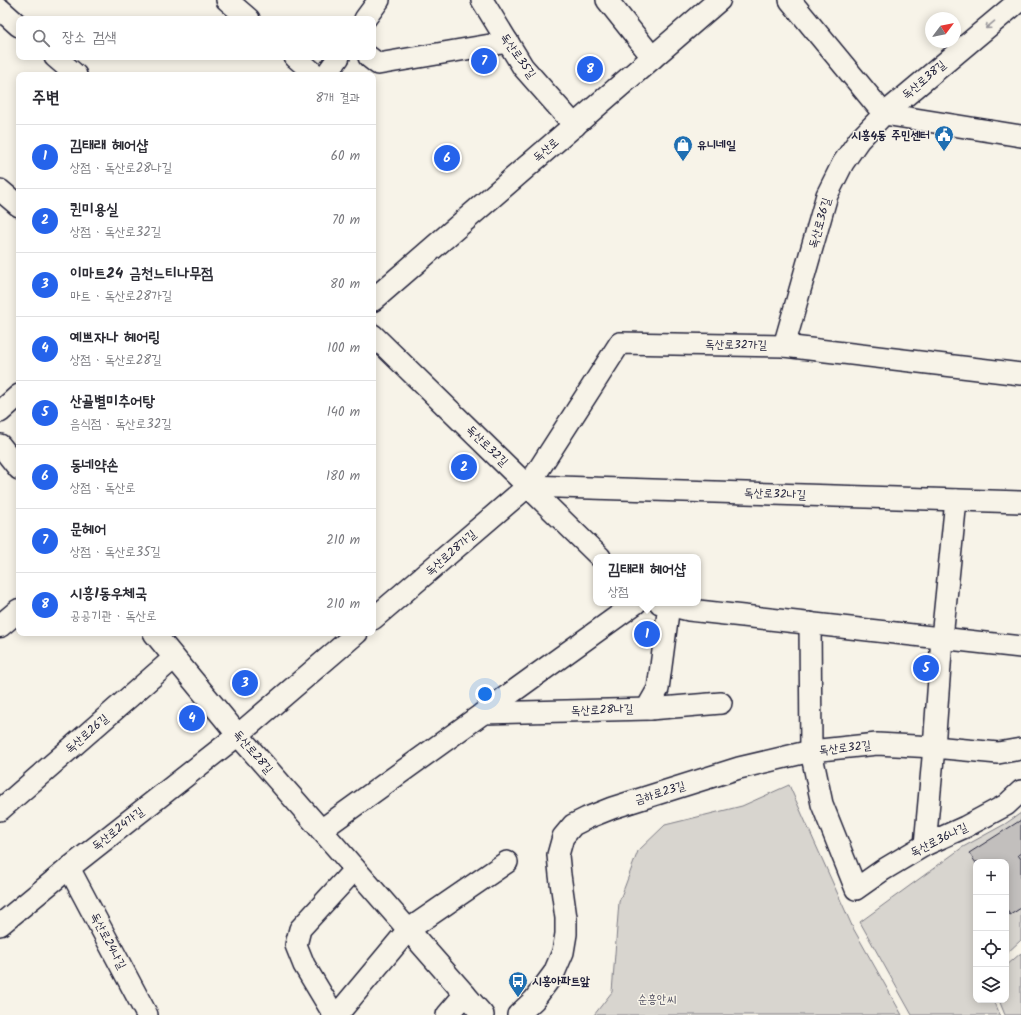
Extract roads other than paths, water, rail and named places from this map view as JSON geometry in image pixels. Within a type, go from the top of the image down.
[{"type":"main road","name":"독산로","points":[[376,297],[719,0]]},
{"type":"main road","points":[[0,626],[16,613]]},
{"type":"street","points":[[227,0],[246,16]]},
{"type":"street","points":[[367,16],[379,0]]},
{"type":"street","name":"독산로35길","points":[[482,0],[523,68],[575,126]]},
{"type":"street","points":[[607,0],[653,58]]},
{"type":"street","points":[[790,0],[884,114],[1021,136]]},
{"type":"street","name":"독산로38길","points":[[884,114],[1020,0]]},
{"type":"street","points":[[0,9],[16,23]]},
{"type":"street","points":[[373,60],[378,64],[508,42]]},
{"type":"street","points":[[58,60],[72,72]]},
{"type":"street","points":[[298,60],[312,72]]},
{"type":"street","points":[[328,72],[337,60]]},
{"type":"street","name":"독산로36길","points":[[784,346],[827,195],[843,163],[859,140],[884,114]]},
{"type":"street","points":[[0,190],[16,203]]},
{"type":"street","name":"독산로32길","points":[[376,338],[597,554]]},
{"type":"street","name":"독산로32가길","points":[[528,486],[620,343],[784,346],[1021,374]]},
{"type":"street","points":[[0,412],[16,398]]},
{"type":"street","points":[[0,445],[16,465]]},
{"type":"street","name":"독산로32나길","points":[[528,486],[1021,502]]},
{"type":"street","name":"독산로28가길","points":[[376,616],[528,486]]},
{"type":"street","points":[[925,845],[942,638],[956,500]]},
{"type":"street","points":[[321,830],[632,606]]},
{"type":"street","points":[[650,709],[650,703],[658,689],[664,606]]},
{"type":"street","points":[[672,606],[689,610],[1021,647]]},
{"type":"street","name":"독산로32길","points":[[810,624],[812,751],[877,744],[934,747],[998,753],[1021,749]]},
{"type":"street","name":"독산로28길","points":[[156,636],[238,735],[483,1015]]},
{"type":"street","points":[[238,735],[354,636]]},
{"type":"street","name":"독산로26길","points":[[0,810],[174,658]]},
{"type":"street","name":"독산로28나길","points":[[483,713],[650,709],[721,703]]},
{"type":"street","name":"독산로24가길","points":[[0,925],[69,868],[238,735]]},
{"type":"street","name":"독산로36나길","points":[[812,751],[822,804],[856,889],[883,870],[925,845],[965,827],[1006,805],[1021,791]]},
{"type":"street","name":"금하로23길","points":[[518,1015],[534,1000],[554,973],[563,952],[566,934],[566,918],[558,855],[563,837],[574,824],[612,808],[731,771],[812,751]]},
{"type":"street","points":[[337,1015],[408,930],[507,862]]},
{"type":"street","name":"독산로24나길","points":[[69,868],[147,1015]]},
{"type":"street","points":[[334,1015],[304,965],[296,945],[300,929],[355,869]]},
{"type":"street","points":[[447,1015],[465,994]]},
{"type":"place","name":"문헤어","points":[[484,61]]},
{"type":"place","name":"시흥1동우체국","points":[[590,69]]},
{"type":"place","name":"시흥4동 주민센터","points":[[944,152]]},
{"type":"place","name":"동네약손","points":[[447,158]]},
{"type":"place","name":"유니네일","points":[[683,162]]},
{"type":"place","name":"퀸미용실","points":[[464,467]]},
{"type":"place","name":"김태래 헤어샵","points":[[647,634]]},
{"type":"place","name":"산골별미추어탕","points":[[926,668]]},
{"type":"place","name":"이마트24 금천느티나무점","points":[[245,683]]},
{"type":"place","name":"예쁘자나 헤어링","points":[[192,718]]},
{"type":"place","name":"시흥아파트앞","points":[[518,998]]},
{"type":"park label","name":"순흥안씨","points":[[657,999]]}]
